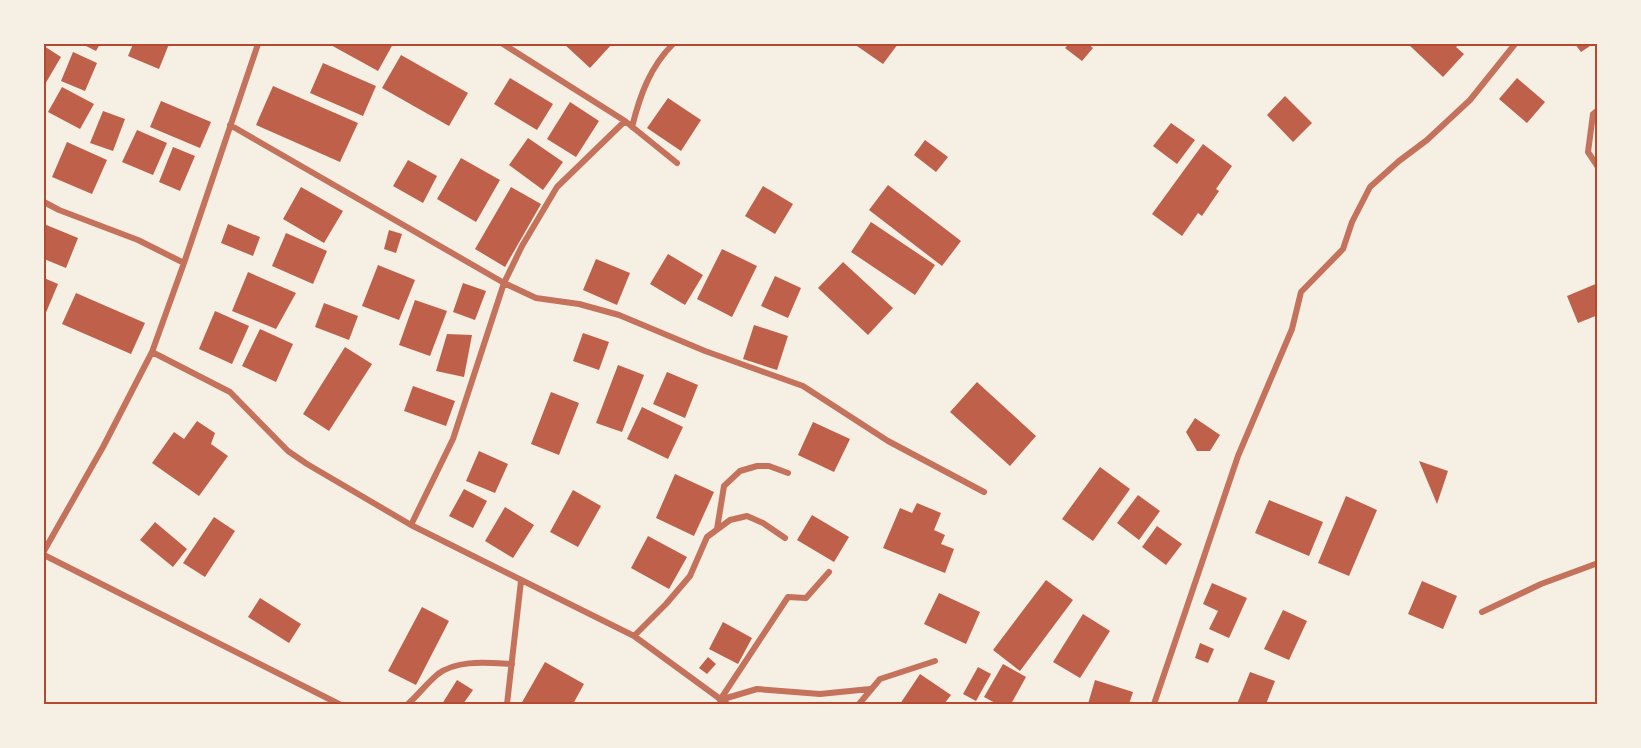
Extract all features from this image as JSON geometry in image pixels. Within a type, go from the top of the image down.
[{"type":"street","points":[[258,44],[152,352],[103,447],[44,553],[339,705]]},
{"type":"street","points":[[503,44],[625,121],[677,163]]},
{"type":"street","points":[[632,127],[650,72],[663,54],[674,44]]},
{"type":"street","points":[[1154,705],[1238,456],[1292,329],[1301,292],[1343,249],[1352,222],[1370,187],[1427,140],[1470,100],[1515,44]]},
{"type":"street","points":[[1598,110],[1593,114],[1588,152],[1598,167]]},
{"type":"street","points":[[411,525],[453,439],[504,283],[522,246],[557,187],[625,121]]},
{"type":"street","points":[[230,125],[504,283],[536,298],[579,304],[619,315],[705,351],[803,386],[888,441],[984,492]]},
{"type":"street","points":[[44,202],[58,210],[128,236],[184,263]]},
{"type":"street","points":[[152,352],[230,392],[288,451],[307,464],[411,525],[633,636],[726,705]]},
{"type":"street","points":[[717,529],[724,486],[740,471],[757,466],[769,466],[788,473]]},
{"type":"street","points":[[633,636],[666,604],[690,576],[707,537],[730,520],[747,516],[763,523],[785,538]]},
{"type":"street","points":[[1482,612],[1540,584],[1598,563]]},
{"type":"street","points":[[720,700],[788,597],[806,598],[829,572]]},
{"type":"street","points":[[507,705],[521,581]]},
{"type":"street","points":[[408,705],[439,673],[458,666],[481,662],[512,664]]},
{"type":"street","points":[[858,705],[880,679],[935,662]]},
{"type":"street","points":[[720,700],[757,689],[820,694],[870,689]]},
{"type":"building","points":[[82,44],[100,44],[96,51]]},
{"type":"building","points":[[133,44],[169,44],[159,69],[128,56]]},
{"type":"building","points":[[329,44],[393,44],[378,71]]},
{"type":"building","points":[[564,44],[612,44],[590,68]]},
{"type":"building","points":[[854,44],[898,44],[883,64]]},
{"type":"building","points":[[1069,44],[1088,44],[1093,48],[1082,61],[1065,48]]},
{"type":"building","points":[[1408,44],[1460,44],[1456,47],[1464,54],[1443,77]]},
{"type":"building","points":[[1575,44],[1593,44],[1581,52]]},
{"type":"building","points":[[44,46],[61,57],[44,86]]},
{"type":"building","points":[[73,52],[97,63],[85,91],[61,81]]},
{"type":"building","points":[[401,55],[468,93],[449,126],[382,88]]},
{"type":"building","points":[[323,63],[376,86],[363,116],[310,93]]},
{"type":"building","points":[[510,78],[553,104],[537,130],[494,104]]},
{"type":"building","points":[[1517,78],[1545,102],[1527,123],[1499,99]]},
{"type":"building","points":[[273,86],[358,123],[340,162],[256,125]]},
{"type":"building","points":[[62,87],[94,104],[80,129],[48,112]]},
{"type":"building","points":[[1285,96],[1312,123],[1293,142],[1267,115]]},
{"type":"building","points":[[668,98],[701,120],[681,151],[647,128]]},
{"type":"building","points":[[161,101],[211,122],[200,148],[150,127]]},
{"type":"building","points":[[570,102],[599,121],[576,157],[547,139]]},
{"type":"building","points":[[103,111],[125,119],[113,151],[90,143]]},
{"type":"building","points":[[1171,123],[1195,140],[1177,164],[1153,146]]},
{"type":"building","points":[[137,130],[167,143],[153,175],[122,162]]},
{"type":"building","points":[[528,138],[563,162],[543,190],[509,165]]},
{"type":"building","points":[[925,140],[948,157],[936,172],[914,155]]},
{"type":"building","points":[[67,142],[107,160],[92,194],[52,177]]},
{"type":"building","points":[[1203,144],[1232,166],[1216,189],[1219,191],[1202,216],[1198,213],[1182,236],[1152,214]]},
{"type":"building","points":[[173,147],[195,156],[180,191],[159,182]]},
{"type":"building","points":[[461,158],[500,180],[476,222],[437,199]]},
{"type":"building","points":[[408,160],[437,176],[423,203],[393,186]]},
{"type":"building","points":[[888,185],[961,241],[942,266],[869,210]]},
{"type":"building","points":[[763,186],[793,204],[775,234],[745,216]]},
{"type":"building","points":[[301,187],[343,211],[324,243],[283,219]]},
{"type":"building","points":[[511,187],[541,204],[505,267],[475,249]]},
{"type":"building","points":[[871,222],[935,265],[915,295],[851,252]]},
{"type":"building","points":[[44,224],[78,238],[66,268],[44,259]]},
{"type":"building","points":[[228,224],[260,237],[253,256],[221,243]]},
{"type":"building","points":[[389,230],[402,234],[396,253],[384,249]]},
{"type":"building","points":[[286,233],[327,251],[313,284],[272,266]]},
{"type":"building","points":[[722,249],[757,266],[732,317],[697,299]]},
{"type":"building","points":[[668,254],[703,275],[685,305],[650,284]]},
{"type":"building","points":[[596,259],[630,273],[617,305],[583,290]]},
{"type":"building","points":[[843,262],[893,308],[868,335],[818,288]]},
{"type":"building","points":[[378,265],[415,280],[399,320],[362,306]]},
{"type":"building","points":[[248,272],[296,293],[276,329],[232,311]]},
{"type":"building","points":[[775,276],[801,288],[788,318],[761,306]]},
{"type":"building","points":[[44,278],[58,284],[45,315],[44,315]]},
{"type":"building","points":[[463,283],[486,291],[475,320],[453,312]]},
{"type":"building","points":[[1598,283],[1598,315],[1578,323],[1567,296]]},
{"type":"building","points":[[76,293],[145,323],[131,354],[62,324]]},
{"type":"building","points":[[415,300],[447,311],[430,356],[399,345]]},
{"type":"building","points":[[324,303],[358,316],[349,340],[315,327]]},
{"type":"building","points":[[215,311],[249,326],[232,364],[199,349]]},
{"type":"building","points":[[754,325],[788,336],[777,370],[743,359]]},
{"type":"building","points":[[260,329],[293,344],[276,382],[242,366]]},
{"type":"building","points":[[583,333],[609,342],[599,370],[573,361]]},
{"type":"building","points":[[447,334],[472,335],[464,377],[436,371]]},
{"type":"building","points":[[345,347],[372,364],[329,431],[303,414]]},
{"type":"building","points":[[618,365],[644,375],[622,432],[596,423]]},
{"type":"building","points":[[667,372],[698,385],[685,418],[653,404]]},
{"type":"building","points":[[977,382],[1036,436],[1010,466],[950,412]]},
{"type":"building","points":[[413,386],[455,401],[446,426],[404,411]]},
{"type":"building","points":[[551,392],[579,403],[559,455],[531,444]]},
{"type":"building","points":[[642,407],[683,427],[668,459],[627,439]]},
{"type":"building","points":[[1195,418],[1220,435],[1210,451],[1197,451],[1186,432]]},
{"type":"building","points":[[197,421],[215,433],[211,444],[228,456],[199,496],[152,463],[174,432],[184,439]]},
{"type":"building","points":[[813,422],[850,439],[834,472],[798,455]]},
{"type":"building","points":[[479,451],[508,464],[495,493],[466,481]]},
{"type":"building","points":[[1419,461],[1448,471],[1437,504]]},
{"type":"building","points":[[1100,467],[1130,489],[1093,541],[1062,519]]},
{"type":"building","points":[[675,474],[714,492],[694,536],[656,518]]},
{"type":"building","points":[[464,489],[487,501],[473,528],[449,516]]},
{"type":"building","points":[[573,490],[601,506],[578,547],[550,532]]},
{"type":"building","points":[[1138,495],[1160,511],[1139,540],[1117,523]]},
{"type":"building","points":[[1346,496],[1377,510],[1349,576],[1318,563]]},
{"type":"building","points":[[1269,500],[1323,522],[1309,556],[1255,533]]},
{"type":"building","points":[[917,503],[941,513],[934,530],[945,535],[941,544],[954,549],[945,573],[883,548],[900,508],[912,513]]},
{"type":"building","points":[[505,507],[534,525],[513,558],[485,541]]},
{"type":"building","points":[[812,515],[849,537],[834,562],[797,540]]},
{"type":"building","points":[[214,517],[235,531],[205,577],[183,563]]},
{"type":"building","points":[[155,522],[187,549],[173,567],[140,540]]},
{"type":"building","points":[[1157,526],[1182,544],[1166,565],[1142,547]]},
{"type":"building","points":[[648,536],[687,557],[669,589],[631,568]]},
{"type":"building","points":[[1046,580],[1073,600],[1020,671],[993,650]]},
{"type":"building","points":[[1422,581],[1457,596],[1443,629],[1408,614]]},
{"type":"building","points":[[1212,583],[1247,598],[1229,638],[1209,629],[1218,611],[1203,604]]},
{"type":"building","points":[[939,593],[980,612],[966,644],[924,624]]},
{"type":"building","points":[[260,598],[301,624],[289,643],[248,617]]},
{"type":"building","points":[[422,607],[449,621],[416,685],[388,671]]},
{"type":"building","points":[[1283,610],[1307,621],[1289,660],[1264,649]]},
{"type":"building","points":[[1083,614],[1110,631],[1080,678],[1053,662]]},
{"type":"building","points":[[723,622],[752,638],[738,664],[709,649]]},
{"type":"building","points":[[1200,643],[1214,649],[1208,663],[1195,658]]},
{"type":"building","points":[[708,657],[716,664],[707,674],[699,668]]},
{"type":"building","points":[[545,662],[584,684],[573,704],[521,704]]},
{"type":"building","points":[[1003,664],[1026,677],[1011,704],[997,704],[984,697]]},
{"type":"building","points":[[978,667],[991,674],[976,701],[963,694]]},
{"type":"building","points":[[1250,672],[1275,681],[1266,704],[1237,704]]},
{"type":"building","points":[[920,674],[951,695],[944,704],[900,704]]},
{"type":"building","points":[[457,680],[473,690],[463,704],[442,704]]},
{"type":"building","points":[[1095,680],[1133,692],[1129,704],[1088,704]]}]
